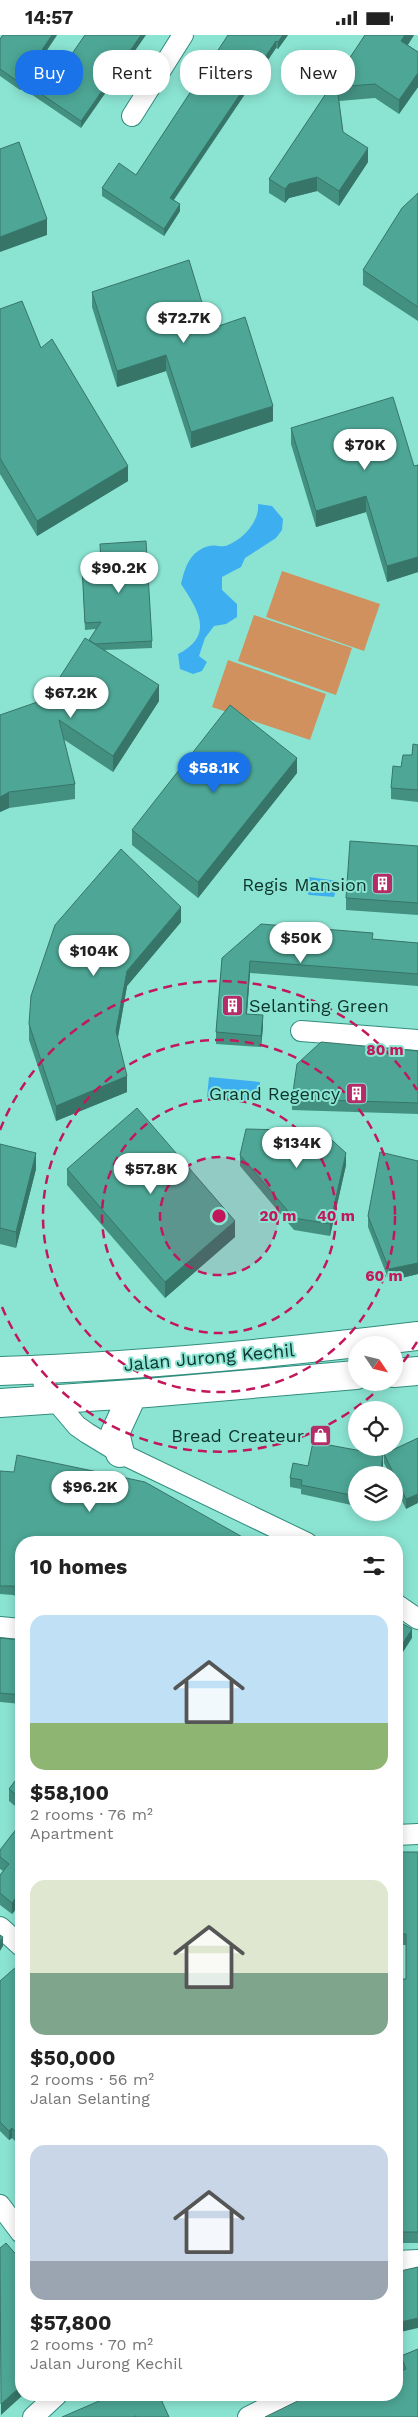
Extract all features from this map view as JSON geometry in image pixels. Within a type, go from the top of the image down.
[{"type":"main road","name":"Jalan Jurong Kechil","points":[[0,1371],[91,1367],[268,1352],[418,1336]]},
{"type":"main road","points":[[403,1372],[418,1371]]},
{"type":"main road","name":"Jalan Jurong Kechil","points":[[0,1403],[55,1401],[348,1376]]},
{"type":"main road","points":[[120,1453],[115,1433],[133,1394]]},
{"type":"street","points":[[132,116],[183,35]]},
{"type":"street","points":[[301,1031],[418,1040]]},
{"type":"street","points":[[40,1369],[44,1385],[77,1426],[120,1453],[292,1536]]},
{"type":"street","points":[[403,1609],[418,1619]]},
{"type":"street","points":[[0,1627],[15,1628]]},
{"type":"street","points":[[403,1835],[418,1834]]},
{"type":"street","points":[[0,1927],[15,1941]]},
{"type":"street","points":[[2,2212],[15,2226]]},
{"type":"street","points":[[403,2261],[418,2260]]},
{"type":"street","points":[[33,2417],[50,2401]]},
{"type":"street","points":[[248,2417],[279,2401]]},
{"type":"shaded area","points":[[282,571],[380,604],[364,651],[266,617]]},
{"type":"shaded area","points":[[254,615],[352,648],[336,695],[238,661]]},
{"type":"shaded area","points":[[228,660],[326,694],[310,740],[212,707]]},
{"type":"water","points":[[258,504],[272,506],[283,519],[282,530],[276,538],[245,558],[241,567],[222,577],[222,590],[237,604],[237,617],[226,624],[214,626],[205,638],[199,656],[207,662],[202,671],[193,674],[180,669],[178,654],[189,647],[196,639],[200,630],[200,622],[193,603],[181,584],[189,561],[203,548],[226,546],[245,534],[256,517]]},
{"type":"water","points":[[309,877],[338,881],[334,897],[309,895],[302,886]]},
{"type":"water","points":[[209,1077],[260,1082],[258,1101],[207,1097]]},
{"type":"building","points":[[3,35],[52,35],[42,50],[15,50],[15,80],[0,69],[0,39]]},
{"type":"building","points":[[85,35],[141,35],[131,50],[93,50],[93,95],[99,95],[81,121],[43,95],[83,95],[83,50],[75,50]]},
{"type":"building","points":[[228,35],[283,35],[270,50],[218,50]]},
{"type":"building","points":[[365,35],[405,35],[401,41],[418,52],[418,73],[399,100],[375,84],[355,86],[355,50]]},
{"type":"building","points":[[189,95],[240,95],[170,198],[180,204],[164,229],[102,188],[119,163],[136,175]]},
{"type":"building","points":[[325,95],[338,95],[343,132],[368,148],[339,191],[317,177],[289,184],[285,189],[269,179]]},
{"type":"building","points":[[19,142],[47,219],[0,237],[0,149]]},
{"type":"building","points":[[418,193],[418,307],[363,270],[402,208]]},
{"type":"building","points":[[189,260],[210,329],[245,317],[273,406],[191,432],[166,355],[117,371],[92,292]]},
{"type":"building","points":[[22,301],[41,348],[52,339],[128,466],[37,521],[0,458],[0,309]]},
{"type":"building","points":[[393,397],[414,466],[418,465],[418,557],[387,566],[366,496],[316,511],[291,428]]},
{"type":"building","points":[[146,541],[152,641],[95,644],[89,640],[101,622],[85,623],[82,567],[101,566],[100,544]]},
{"type":"building","points":[[85,638],[159,685],[113,756],[59,720],[75,784],[9,792],[0,797],[0,715],[46,699]]},
{"type":"building","points":[[230,705],[297,758],[198,882],[132,830]]},
{"type":"building","points":[[413,744],[418,745],[418,790],[391,788],[393,766],[401,767],[403,755],[412,755]]},
{"type":"building","name":"Regis Mansion","points":[[350,841],[418,846],[418,903],[346,898]]},
{"type":"building","points":[[121,849],[181,907],[127,971],[116,1031],[127,1076],[56,1106],[29,1024],[31,996],[55,925]]},
{"type":"building","name":"Selanting Green","points":[[261,924],[373,933],[372,939],[418,943],[418,974],[250,961],[246,1014],[263,1015],[261,1036],[216,1032],[222,958]]},
{"type":"building","name":"Grand Regency","points":[[321,1042],[418,1051],[418,1103],[292,1099],[297,1064]]},
{"type":"building","points":[[137,1108],[235,1221],[165,1282],[67,1169]]},
{"type":"building","points":[[246,1129],[322,1131],[346,1153],[330,1224],[294,1218],[240,1155]]},
{"type":"building","points":[[0,1144],[36,1153],[16,1232],[0,1228]]},
{"type":"building","points":[[380,1152],[418,1161],[418,1263],[389,1269],[368,1216]]},
{"type":"building","points":[[418,1438],[418,1494],[406,1499],[403,1493],[403,1466],[390,1466],[385,1456],[403,1456],[403,1445]]},
{"type":"building","points":[[313,1442],[348,1448],[348,1456],[383,1456],[381,1466],[348,1466],[348,1494],[301,1485],[302,1480],[290,1478],[293,1463],[308,1466]]},
{"type":"building","points":[[17,1455],[145,1482],[241,1536],[15,1536],[15,1587],[0,1586],[0,1471],[14,1472]]},
{"type":"building","points":[[403,1624],[412,1629],[403,1643]]},
{"type":"building","points":[[0,1638],[15,1639],[15,1694],[0,1693]]},
{"type":"building","points":[[15,1781],[15,1794],[9,1789]]},
{"type":"building","points":[[15,1831],[15,1899],[12,1903],[0,1893],[0,1875],[9,1864],[0,1857],[0,1850]]},
{"type":"building","points":[[403,1852],[418,1852],[418,2232],[403,2232],[403,1979],[406,1979],[406,1934],[403,1934]]},
{"type":"building","points":[[15,1968],[15,2131],[12,2128],[9,2131],[0,2122],[0,1981]]},
{"type":"building","points":[[6,2243],[15,2253],[15,2391],[1,2404],[0,2248]]},
{"type":"building","points":[[418,2267],[418,2318],[403,2321],[403,2270]]},
{"type":"building","points":[[418,2349],[418,2417],[265,2417],[298,2401],[403,2401],[403,2370],[406,2369],[403,2355]]},
{"type":"building","points":[[99,2401],[162,2401],[169,2417],[136,2416],[62,2417]]},
{"type":"place","name":"Regis Mansion","points":[[383,884]]},
{"type":"place","name":"Selanting Green","points":[[233,1005]]},
{"type":"place","name":"Grand Regency","points":[[356,1093]]},
{"type":"place","name":"Bread Createur","points":[[320,1435]]}]
